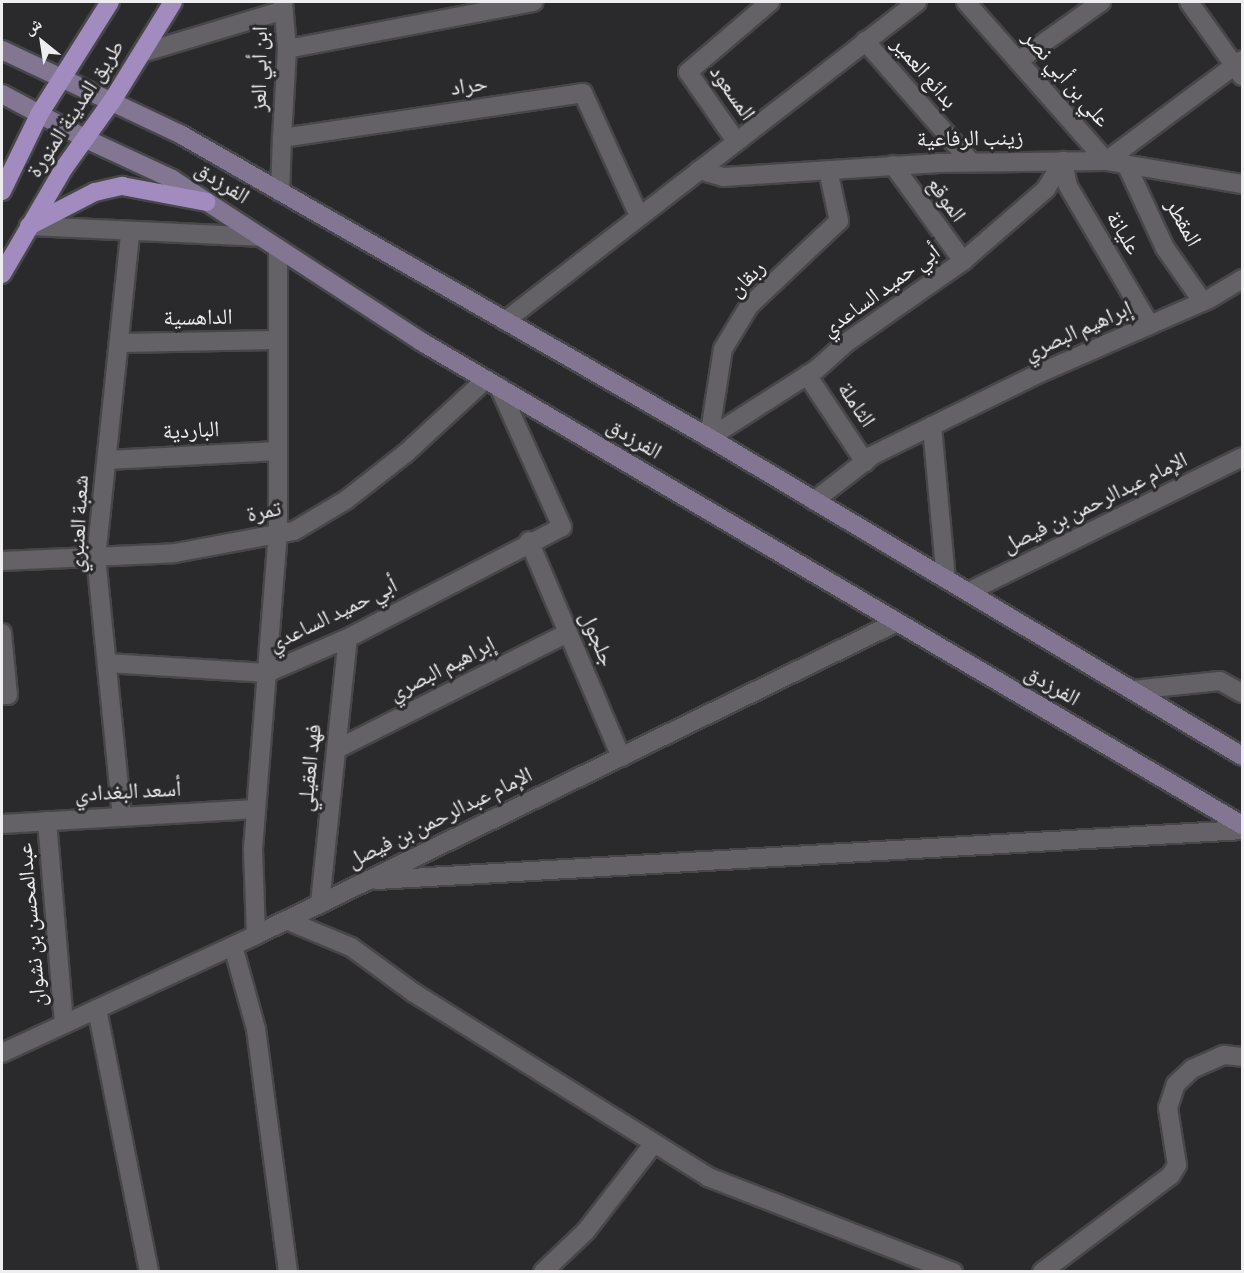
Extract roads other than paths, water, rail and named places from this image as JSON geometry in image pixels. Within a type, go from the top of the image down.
[{"type":"main road","name":"طريق المدينة المنورة","points":[[2,191],[40,113],[110,2]]},
{"type":"main road","name":"طريق المدينة المنورة","points":[[2,273],[29,226],[112,101],[173,2]]},
{"type":"main road","name":"الفرزدق","points":[[2,50],[180,134],[709,438],[1242,756]]},
{"type":"main road","name":"الفرزدق","points":[[3,96],[40,113],[86,140],[172,179],[492,384],[1242,825]]},
{"type":"main road","points":[[29,226],[95,192],[122,186],[207,202]]},
{"type":"street","points":[[287,49],[534,2]]},
{"type":"street","name":"المسعود","points":[[736,141],[688,72],[770,2]]},
{"type":"street","points":[[505,321],[916,2]]},
{"type":"street","name":"علي بن أبي نصر","points":[[966,2],[1106,161]]},
{"type":"street","points":[[1018,61],[1101,2]]},
{"type":"street","points":[[1106,161],[1240,67],[1189,2]]},
{"type":"street","points":[[142,53],[284,6]]},
{"type":"street","name":"ابن أبي العز","points":[[282,138],[287,49],[284,6]]},
{"type":"street","name":"بدائع العمير","points":[[865,42],[971,162]]},
{"type":"street","name":"حراد","points":[[282,138],[583,93],[639,216]]},
{"type":"street","points":[[280,192],[282,138]]},
{"type":"street","name":"أبي حميد الساعدي","points":[[709,438],[807,375],[848,342],[963,261],[1030,204],[1063,161]]},
{"type":"street","name":"عليانة","points":[[1063,161],[1068,186],[1150,325]]},
{"type":"street","name":"زينب الرفاعية","points":[[699,170],[723,177],[893,165],[1106,161],[1242,184]]},
{"type":"street","name":"المقطر","points":[[1126,164],[1165,248],[1203,302]]},
{"type":"street","name":"الموقع","points":[[893,165],[963,261]]},
{"type":"street","name":"ربقان","points":[[709,438],[723,348],[749,306],[839,221],[828,170]]},
{"type":"street","points":[[29,226],[130,234],[261,237]]},
{"type":"street","name":"شعبة العنبري","points":[[122,817],[96,558],[130,234]]},
{"type":"street","points":[[256,935],[253,849],[278,534],[278,248]]},
{"type":"street","name":"إبراهيم البصري","points":[[814,501],[865,462],[932,426],[1203,302],[1242,279]]},
{"type":"street","name":"الداهسية","points":[[119,343],[278,340]]},
{"type":"street","name":"الثاملة","points":[[807,375],[865,462]]},
{"type":"street","name":"أبي حميد الساعدي","points":[[107,663],[267,673],[348,638],[529,541],[562,527],[492,384]]},
{"type":"street","name":"تمرة","points":[[2,561],[175,554],[294,531],[346,500],[492,384]]},
{"type":"street","points":[[932,426],[946,579]]},
{"type":"street","name":"الباردية","points":[[107,460],[278,451]]},
{"type":"street","name":"الإمام عبدالرحمن بن فيصل","points":[[968,592],[1242,457]]},
{"type":"street","name":"جلجول","points":[[529,541],[621,757]]},
{"type":"street","name":"الإمام عبدالرحمن بن فيصل","points":[[2,1053],[256,935],[897,622]]},
{"type":"street","points":[[2,633],[8,695],[2,695]]},
{"type":"street","name":"إبراهيم البصري","points":[[336,749],[568,633]]},
{"type":"street","name":"فهد العقيلي","points":[[320,903],[348,638]]},
{"type":"street","points":[[1133,690],[1220,681],[1242,693]]},
{"type":"street","name":"أسعد البغدادي","points":[[2,824],[256,809]]},
{"type":"street","name":"عبدالمحسن بن نشوان","points":[[47,821],[64,1024]]},
{"type":"street","points":[[366,881],[1242,830]]},
{"type":"street","points":[[286,920],[351,947],[414,993],[708,1177],[953,1272]]},
{"type":"street","points":[[233,946],[256,1029],[288,1272]]},
{"type":"street","points":[[97,1009],[149,1272]]},
{"type":"street","points":[[1042,1272],[1171,1175],[1177,1166],[1168,1108],[1176,1084],[1192,1070],[1224,1056],[1242,1057]]},
{"type":"street","points":[[543,1272],[586,1231],[654,1143]]}]
